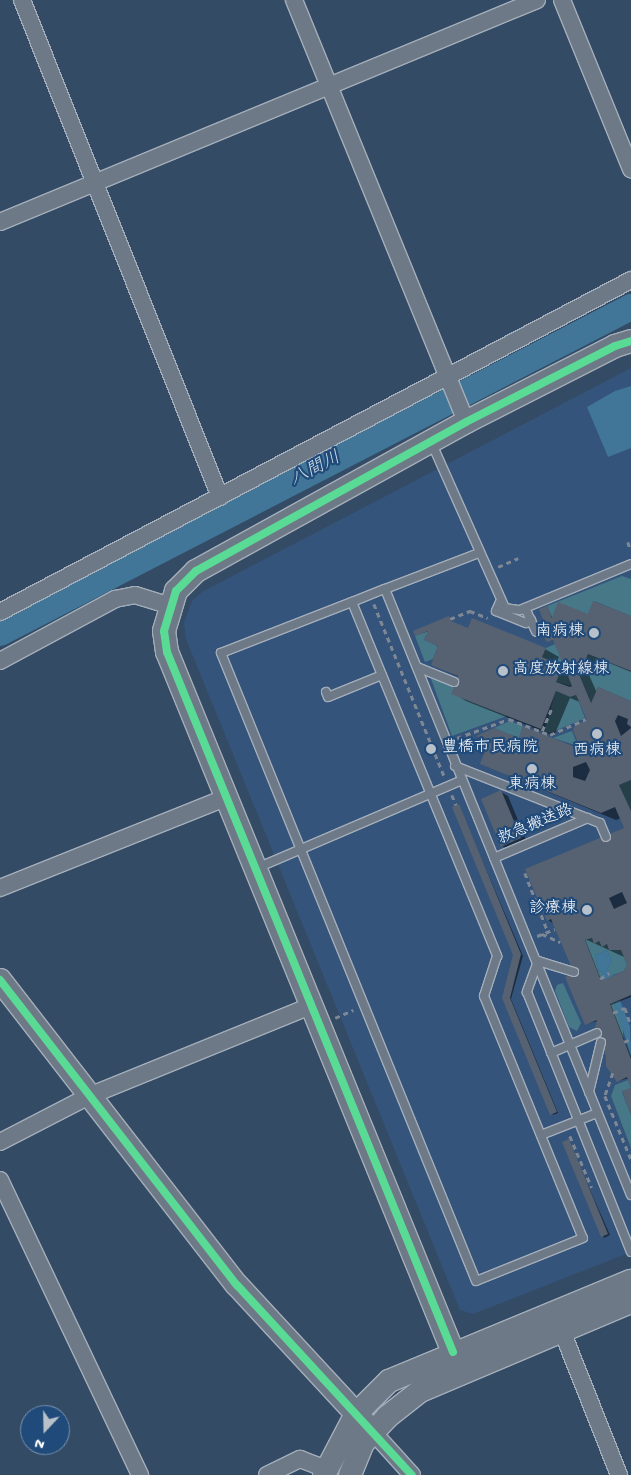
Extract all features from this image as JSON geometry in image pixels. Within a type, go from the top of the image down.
[{"type":"street","points":[[22,0],[220,497]]},
{"type":"street","points":[[294,0],[464,418]]},
{"type":"street","points":[[0,222],[537,0]]},
{"type":"street","points":[[562,0],[631,169]]},
{"type":"street","points":[[0,612],[449,379],[631,280]]},
{"type":"street","points":[[453,1352],[310,1006],[228,797],[167,652],[164,631],[176,591],[196,572],[432,442],[464,418],[614,346],[631,341]]},
{"type":"street","points":[[0,661],[115,599],[135,595],[170,606]]},
{"type":"street","points":[[0,888],[228,797]]},
{"type":"street","points":[[0,980],[237,1285],[412,1475]]},
{"type":"street","points":[[0,1142],[89,1096],[310,1006]]},
{"type":"street","points":[[0,1180],[140,1475]]},
{"type":"street","points":[[267,1475],[300,1459],[325,1472],[356,1414],[389,1380],[453,1352],[631,1281]]},
{"type":"street","points":[[350,1475],[363,1443],[403,1402],[420,1390],[631,1302]]},
{"type":"street","points":[[562,1331],[619,1475]]},
{"type":"lane","points":[[432,442],[500,602],[515,612],[631,564]]},
{"type":"lane","points":[[352,602],[497,956],[484,996],[583,1238],[476,1281],[221,653],[385,589],[479,553]]},
{"type":"lane","points":[[385,589],[455,766],[538,961],[597,1113],[628,1181],[631,1195]]},
{"type":"lane","points":[[500,602],[496,611],[526,623],[531,620]]},
{"type":"lane","points":[[526,608],[536,632]]},
{"type":"lane","points":[[417,667],[454,682]]},
{"type":"lane","points":[[326,692],[328,697],[382,675]]},
{"type":"lane","name":"救急搬送路","points":[[455,766],[600,823],[606,837]]},
{"type":"lane","points":[[257,868],[462,780]]},
{"type":"lane","name":"救急搬送路","points":[[494,858],[588,818]]},
{"type":"lane","points":[[538,961],[574,972]]},
{"type":"lane","points":[[538,961],[527,992],[631,1252]]},
{"type":"lane","points":[[551,1053],[597,1033]]},
{"type":"lane","points":[[589,1093],[601,1042]]},
{"type":"lane","points":[[541,1135],[597,1113]]},
{"type":"path","points":[[628,542],[631,551]]},
{"type":"path","points":[[487,572],[518,558]]},
{"type":"path","points":[[368,604],[373,602],[446,781]]},
{"type":"path","points":[[542,731],[552,707]]},
{"type":"path","points":[[454,739],[509,719],[550,735],[586,719]]},
{"type":"path","points":[[451,794],[456,805]]},
{"type":"path","points":[[525,873],[548,932]]},
{"type":"path","points":[[534,937],[555,929]]},
{"type":"path","points":[[542,934],[560,942]]},
{"type":"path","points":[[600,979],[609,973]]},
{"type":"path","points":[[613,1013],[623,1009],[631,1027]]},
{"type":"path","points":[[342,1015],[353,1010]]},
{"type":"path","points":[[625,1042],[631,1039]]},
{"type":"path","points":[[613,1073],[605,1096],[631,1158]]},
{"type":"path","points":[[564,1137],[570,1134],[595,1195]]},
{"type":"shaded area","name":"豊橋市民病院","points":[[631,368],[631,1252],[473,1314],[460,1310],[186,639],[184,622],[192,601],[202,592]]},
{"type":"shaded area","points":[[631,386],[631,448],[608,457],[587,407],[615,391]]},
{"type":"shaded area","points":[[622,576],[631,579],[631,616],[594,601],[588,614],[552,618],[547,606]]},
{"type":"shaded area","points":[[428,631],[424,640],[438,646],[433,659],[425,662],[415,636]]},
{"type":"shaded area","points":[[555,644],[572,686],[556,682],[562,666],[542,657],[546,648]]},
{"type":"shaded area","points":[[588,654],[631,671],[631,701],[598,687],[591,703],[576,667],[584,664]]},
{"type":"shaded area","points":[[434,678],[454,686],[507,716],[452,736],[431,679]]},
{"type":"shaded area","points":[[556,691],[570,697],[576,695],[585,718],[550,733],[544,731]]},
{"type":"shaded area","points":[[510,721],[523,726],[519,738],[494,728]]},
{"type":"shaded area","points":[[572,731],[578,746],[553,738]]},
{"type":"shaded area","points":[[631,780],[631,811],[630,811],[619,785]]},
{"type":"shaded area","points":[[592,938],[594,943],[599,941],[602,946],[607,944],[609,950],[621,950],[627,965],[624,971],[610,976],[607,969],[612,961],[607,950],[595,955],[599,972],[602,971],[605,978],[600,980],[585,940]]},
{"type":"shaded area","points":[[607,950],[612,961],[607,969],[613,976],[601,981],[605,978],[602,971],[599,972],[595,955]]},
{"type":"shaded area","points":[[563,983],[581,1023],[577,1031],[569,1027],[555,991],[557,985]]},
{"type":"shaded area","points":[[620,1000],[630,1027],[631,1055],[614,1002]]},
{"type":"shaded area","points":[[614,1002],[623,1025],[623,1039],[610,1004]]},
{"type":"shaded area","points":[[628,1080],[631,1088],[622,1092],[631,1115],[631,1148],[611,1096],[615,1085]]},
{"type":"building","points":[[593,601],[631,616],[631,671],[588,654],[584,664],[576,667],[591,703],[598,687],[631,701],[631,727],[627,724],[628,719],[618,715],[615,721],[621,736],[631,728],[631,780],[619,785],[631,811],[631,995],[610,1004],[631,1059],[631,1087],[627,1077],[617,1082],[606,1066],[606,1056],[595,1028],[597,1020],[585,1025],[565,977],[578,970],[571,966],[551,919],[547,921],[525,869],[624,828],[615,807],[601,813],[480,764],[489,741],[476,736],[494,728],[519,738],[523,726],[575,747],[579,745],[573,730],[575,725],[587,720],[576,695],[570,697],[556,691],[541,729],[451,694],[458,676],[431,665],[438,646],[424,640],[428,631],[415,636],[413,631],[449,616],[451,621],[468,628],[472,618],[546,648],[542,657],[563,666],[556,682],[570,687],[572,686],[553,640],[547,642],[545,639],[544,634],[548,633],[539,609],[547,606],[552,618],[558,602],[588,614]],"holes":[[[586,762],[590,770],[585,781],[573,777],[573,767]],[[622,892],[627,903],[614,909],[609,898]],[[592,938],[594,944],[599,941],[602,947],[607,944],[609,950],[621,950],[627,965],[624,971],[601,981],[585,940]]]},
{"type":"building","points":[[501,790],[521,838],[501,847],[481,799]]},
{"type":"building","points":[[459,804],[521,954],[510,998],[557,1112],[550,1115],[502,998],[513,955],[452,807]]},
{"type":"building","points":[[631,1088],[631,1114],[622,1091]]},
{"type":"building","points":[[569,1139],[608,1234],[601,1237],[562,1142]]},
{"type":"waterway","name":"八間川","points":[[0,633],[631,307]]},
{"type":"cycle path","points":[[453,1352],[167,652],[164,631],[176,591],[196,571],[466,422],[615,346],[631,341]]},
{"type":"cycle path","points":[[0,980],[237,1285],[412,1475]]},
{"type":"place","name":"南病棟","points":[[594,633]]},
{"type":"place","name":"高度放射線棟","points":[[503,671]]},
{"type":"place","name":"西病棟","points":[[597,734]]},
{"type":"place","name":"豊橋市民病院","points":[[431,749]]},
{"type":"place","name":"東病棟","points":[[532,769]]},
{"type":"place","name":"診療棟","points":[[587,910]]}]
